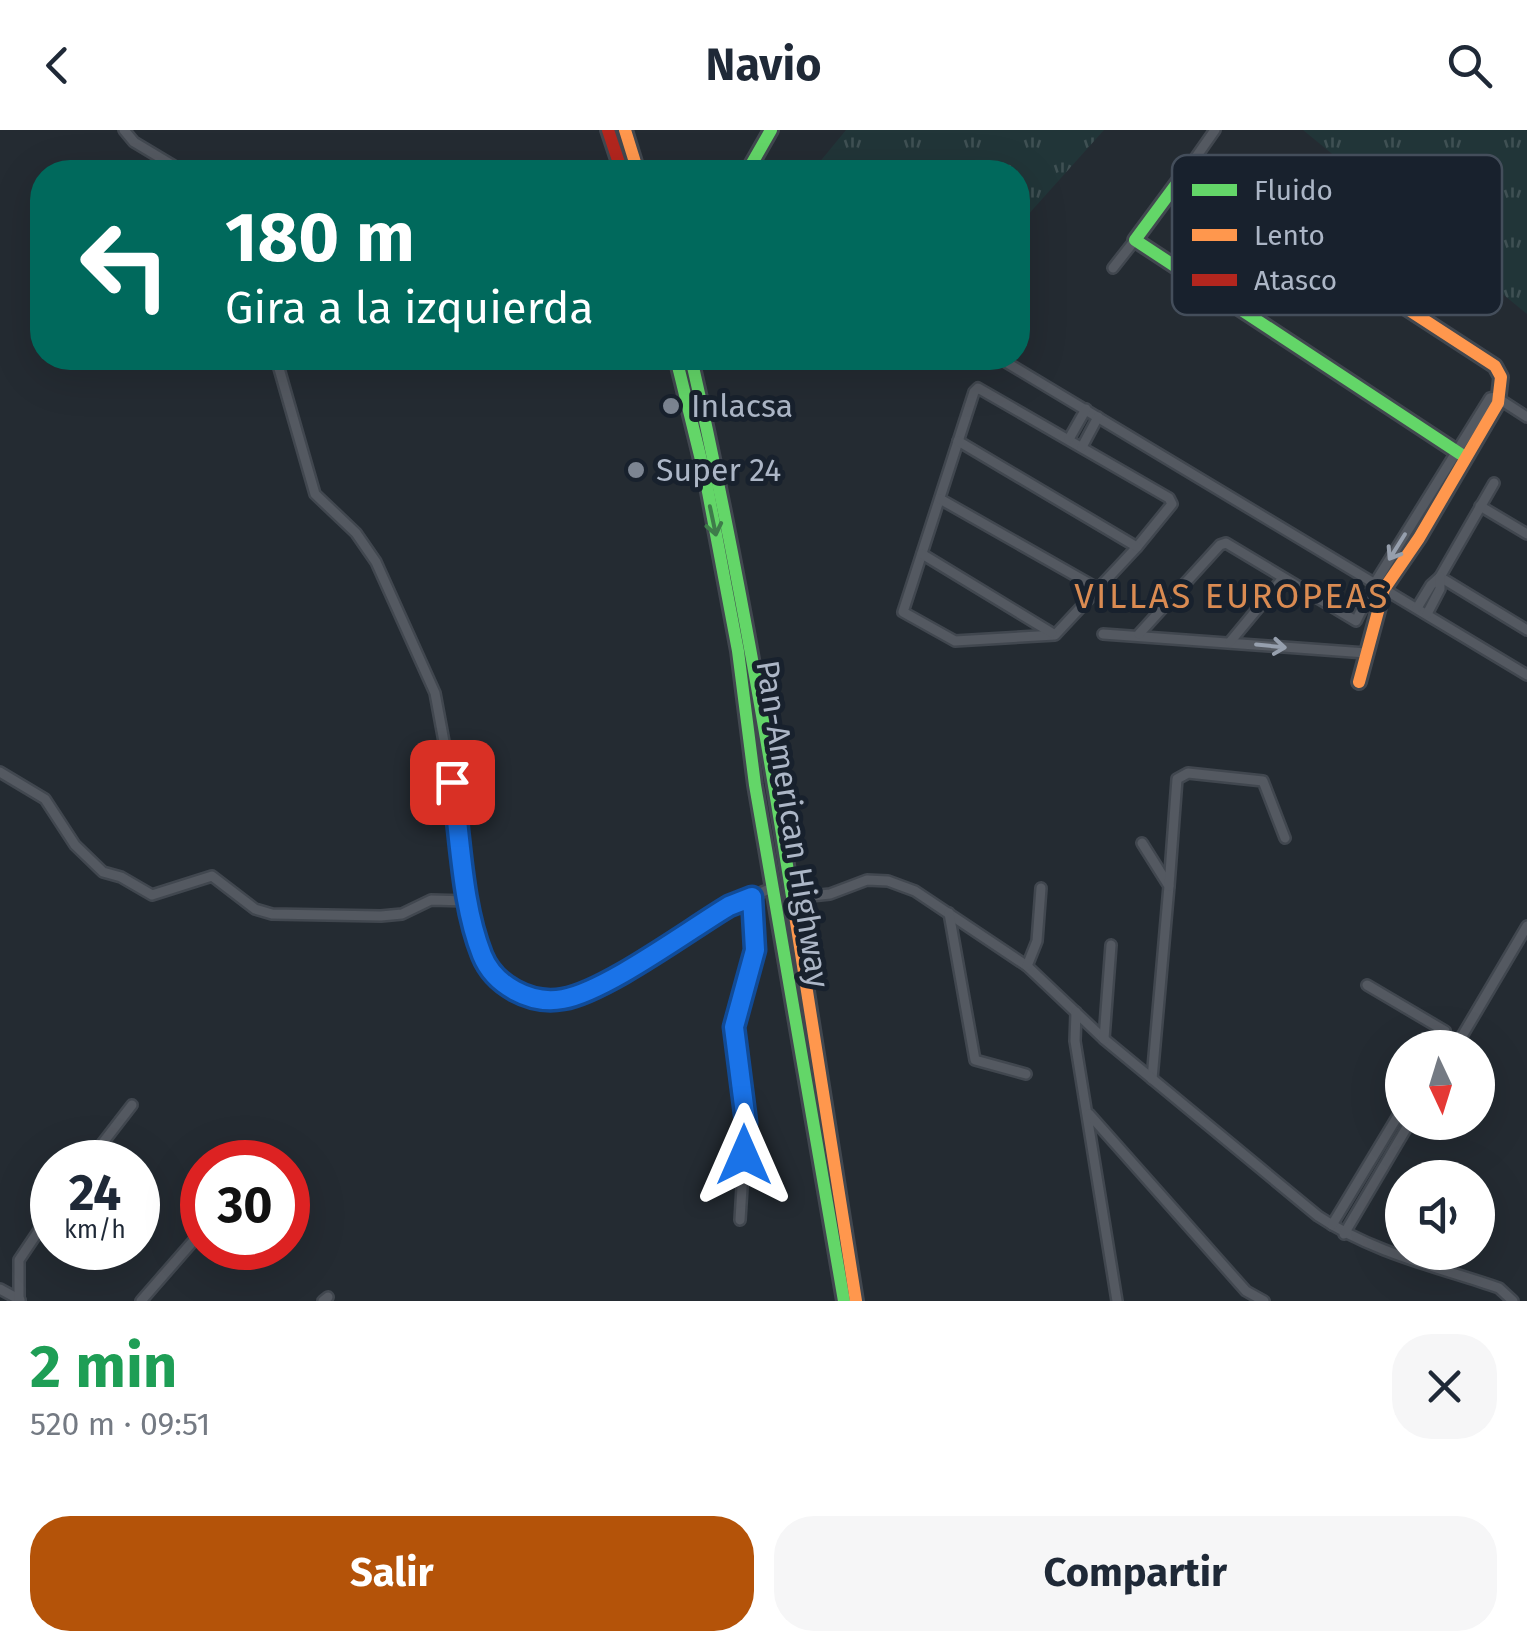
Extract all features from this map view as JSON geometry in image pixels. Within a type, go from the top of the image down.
[{"type":"main road","points":[[608,130],[618,160]]},
{"type":"main road","points":[[625,130],[634,160]]},
{"type":"main road","points":[[755,160],[771,130]]},
{"type":"main road","points":[[1172,189],[1135,240],[1172,264]]},
{"type":"main road","points":[[1249,315],[1460,454]]},
{"type":"main road","points":[[1359,682],[1369,614],[1380,586],[1460,454],[1498,403],[1501,376],[1495,366],[1416,315]]},
{"type":"main road","name":"Pan-American Highway","points":[[679,370],[726,587],[772,888],[844,1301]]},
{"type":"main road","name":"Pan-American Highway","points":[[693,370],[732,544],[856,1301]]},
{"type":"main road","points":[[754,778],[766,772],[776,834],[786,858]]},
{"type":"street","points":[[124,130],[134,142],[164,160]]},
{"type":"street","points":[[1197,155],[1216,130]]},
{"type":"street","points":[[1113,268],[1135,240]]},
{"type":"street","points":[[279,370],[315,494],[356,533],[376,562],[435,692],[468,901],[480,952],[489,971],[503,985],[548,1001],[567,999],[605,982],[729,906],[772,888]]},
{"type":"street","points":[[1019,370],[1527,675]]},
{"type":"street","points":[[978,388],[1169,498],[1172,504],[1054,634],[956,641],[908,617],[902,606],[958,441],[978,388]]},
{"type":"street","points":[[1496,397],[1527,417]]},
{"type":"street","points":[[1069,439],[1086,409]]},
{"type":"street","points":[[1082,447],[1098,417]]},
{"type":"street","points":[[958,441],[1137,547]]},
{"type":"street","points":[[1417,608],[1440,577],[1494,483]]},
{"type":"street","points":[[940,499],[1098,588]]},
{"type":"street","points":[[1480,506],[1527,534]]},
{"type":"street","points":[[1139,634],[1223,544],[1232,545],[1352,621],[1369,614]]},
{"type":"street","points":[[922,554],[1054,634]]},
{"type":"street","points":[[1427,614],[1440,590],[1440,577]]},
{"type":"street","points":[[1440,577],[1527,630]]},
{"type":"street","points":[[1230,642],[1283,578]]},
{"type":"street","points":[[1103,634],[1366,653]]},
{"type":"street","points":[[0,772],[46,800],[75,845],[103,872],[121,876],[152,895],[212,876],[255,909],[272,914],[380,916],[402,914],[431,900],[468,901]]},
{"type":"street","points":[[1152,1080],[1177,779],[1182,775],[1205,774],[1264,781],[1285,838]]},
{"type":"street","points":[[1142,844],[1169,886]]},
{"type":"street","points":[[792,898],[830,894],[867,880],[888,880],[915,891],[1027,966],[1152,1080],[1344,1234],[1392,1254],[1500,1288],[1511,1300]]},
{"type":"street","points":[[1027,966],[1037,942],[1042,888]]},
{"type":"street","points":[[740,1220],[746,1122],[734,1027],[755,950],[752,897]]},
{"type":"street","points":[[949,912],[975,1060],[1026,1074]]},
{"type":"street","points":[[1466,1030],[1527,926]]},
{"type":"street","points":[[1104,1039],[1112,946]]},
{"type":"street","points":[[1367,986],[1442,1030]]},
{"type":"street","points":[[1076,1012],[1075,1040],[1117,1301]]},
{"type":"street","points":[[105,1140],[132,1104]]},
{"type":"street","points":[[1088,1112],[1246,1291],[1264,1301]]},
{"type":"street","points":[[1332,1225],[1385,1137]]},
{"type":"street","points":[[1344,1234],[1399,1140]]},
{"type":"street","points":[[0,1290],[21,1300],[18,1260],[30,1242]]},
{"type":"street","points":[[141,1301],[180,1256]]},
{"type":"green space","points":[[846,130],[1104,130],[1030,213],[1030,160],[821,160]]},
{"type":"green space","points":[[1303,130],[1527,130],[1527,314],[1502,293],[1502,155],[1333,155]]},
{"type":"traffic: fast","points":[[754,160],[771,130]]},
{"type":"traffic: fast","points":[[1172,190],[1135,240],[1172,264]]},
{"type":"traffic: fast","points":[[1249,315],[1465,457]]},
{"type":"traffic: fast","points":[[679,370],[705,476],[738,651],[755,785],[844,1301]]},
{"type":"traffic: fast","points":[[694,370],[747,633],[794,909]]},
{"type":"traffic: slow","points":[[625,130],[634,160]]},
{"type":"traffic: slow","points":[[1359,682],[1384,589],[1419,538],[1498,403],[1501,377],[1495,366],[1417,315]]},
{"type":"traffic: slow","points":[[794,909],[856,1301]]},
{"type":"traffic: jam","points":[[608,130],[618,160]]},
{"type":"place","name":"Inlacsa","points":[[671,406]]},
{"type":"place","name":"Super 24","points":[[636,470]]},
{"type":"district","name":"VILLAS EUROPEAS","points":[[1232,596]]},
{"type":"route","points":[[452,782],[468,901],[480,952],[489,971],[503,985],[520,992],[548,1001],[567,999],[605,982],[729,906],[752,897],[756,944],[734,1027],[746,1122],[744,1155]]}]
